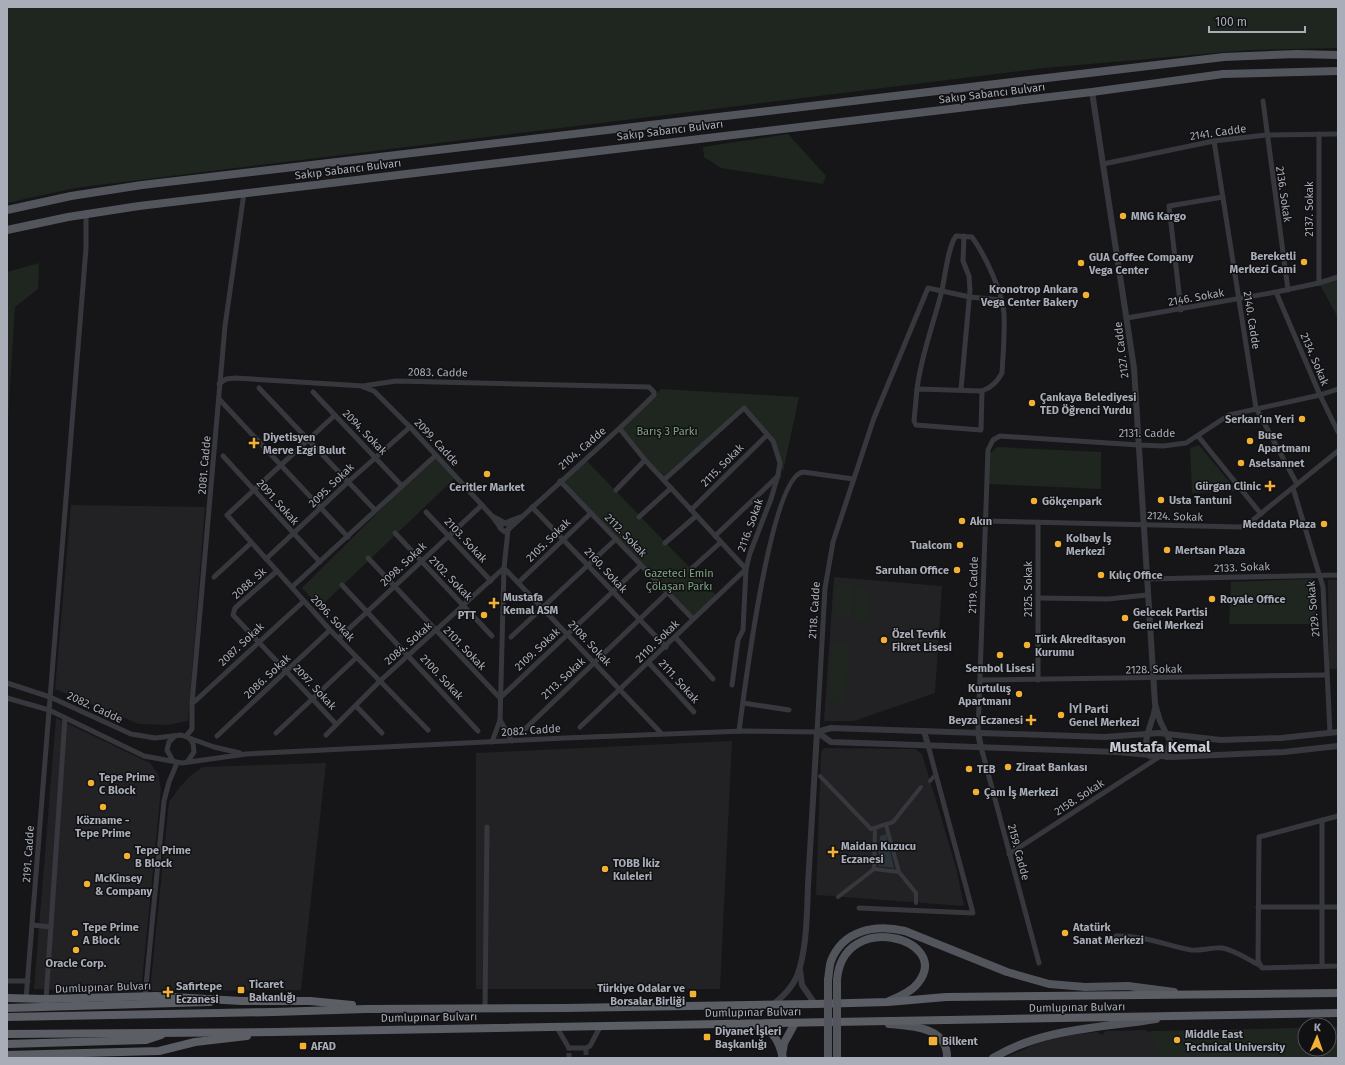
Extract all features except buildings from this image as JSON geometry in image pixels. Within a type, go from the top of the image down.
[{"type":"highway","name":"Dumlupınar Bulvarı","points":[[7,1017],[366,1009],[485,1009],[815,1004],[888,1002],[946,996],[1338,993]]},
{"type":"highway","name":"Dumlupınar Bulvarı","points":[[7,998],[46,999],[145,996],[199,997],[241,1001],[310,1001],[349,1005],[366,1009]]},
{"type":"highway","points":[[7,1008],[241,1001]]},
{"type":"highway","name":"Dumlupınar Bulvarı","points":[[7,1034],[275,1032],[556,1026],[1338,1014]]},
{"type":"highway","name":"Dumlupınar Bulvarı","points":[[7,1044],[146,1040],[169,1032]]},
{"type":"highway","points":[[7,1055],[67,1056],[159,1051],[194,1042],[275,1032]]},
{"type":"main road","name":"Sakıp Sabancı Bulvarı","points":[[7,210],[71,196],[142,186],[1224,57],[1296,54],[1338,55]]},
{"type":"main road","name":"Sakıp Sabancı Bulvarı","points":[[7,230],[86,214],[244,193],[1092,92],[1223,74],[1338,71]]},
{"type":"main road","points":[[828,1058],[828,980],[830,962],[837,950],[848,938],[868,928],[890,927],[905,931],[1007,972],[1050,984],[1085,987],[1128,986],[1191,995]]},
{"type":"main road","points":[[837,1058],[838,972],[843,959],[852,948],[869,938],[885,936],[907,943],[917,948],[924,958],[924,969],[917,984],[910,990],[888,1002]]},
{"type":"main road","points":[[993,1058],[1028,1041],[1071,1029],[1170,1016]]},
{"type":"main road","points":[[867,1021],[917,1027],[935,1033],[946,1047],[947,1058]]},
{"type":"main road","points":[[734,1023],[764,1027],[776,1038],[783,1057]]},
{"type":"main road","points":[[783,1057],[784,1043],[794,1023]]},
{"type":"street","name":"2127. Cadde","points":[[1092,92],[1128,318],[1134,374],[1155,704],[1154,715],[1148,733]]},
{"type":"street","name":"2136. Sokak","points":[[1263,101],[1266,135],[1288,290]]},
{"type":"street","name":"2137. Sokak","points":[[1319,134],[1319,283]]},
{"type":"street","name":"2141. Cadde","points":[[1103,164],[1214,141],[1266,135],[1338,134]]},
{"type":"street","name":"2140. Cadde","points":[[1214,141],[1256,408]]},
{"type":"street","name":"2081. Cadde","points":[[186,736],[192,729],[192,703],[219,399],[219,384],[225,326],[244,193]]},
{"type":"street","points":[[1181,310],[1169,206],[1223,197]]},
{"type":"street","name":"2191. Cadde","points":[[26,999],[86,248],[86,214]]},
{"type":"street","points":[[917,389],[961,389],[982,391],[998,381],[1002,373],[1004,313],[1001,300],[979,248],[972,237],[964,236],[956,236],[954,238],[942,290],[919,373],[917,389],[914,421],[916,425],[980,431],[982,427],[982,391]]},
{"type":"street","points":[[961,389],[962,360],[970,297],[970,276],[963,261],[964,236]]},
{"type":"street","name":"2146. Sokak","points":[[1128,318],[1181,310],[1288,290],[1338,277]]},
{"type":"street","name":"2118. Cadde","points":[[800,966],[807,905],[816,732],[827,574],[833,542],[874,418],[928,288],[942,290]]},
{"type":"street","points":[[942,290],[970,297],[1001,300]]},
{"type":"street","name":"2134. Sokak","points":[[1276,292],[1320,395],[1338,432]]},
{"type":"street","name":"2083. Cadde","points":[[219,384],[226,378],[236,378],[363,386],[396,381],[650,387],[654,392],[654,395]]},
{"type":"street","name":"2099. Cadde","points":[[363,386],[374,391],[410,427],[502,526]]},
{"type":"street","points":[[259,388],[375,510]]},
{"type":"street","name":"2131. Cadde","points":[[993,440],[1000,436],[1163,446],[1186,443],[1229,415],[1320,395],[1338,389]]},
{"type":"street","name":"2094. Sokak","points":[[313,392],[402,486]]},
{"type":"street","name":"2104. Cadde","points":[[509,529],[532,506],[620,429],[654,395]]},
{"type":"street","points":[[219,399],[282,464],[320,509],[348,537]]},
{"type":"street","name":"2116. Sokak","points":[[664,480],[744,408],[773,441],[779,456],[778,475],[750,553],[746,569],[743,630],[738,640],[732,685]]},
{"type":"street","points":[[1256,408],[1298,484]]},
{"type":"street","points":[[254,491],[335,415]]},
{"type":"street","name":"2095. Sokak","points":[[266,559],[375,457],[410,427]]},
{"type":"street","points":[[620,429],[645,460],[746,569]]},
{"type":"street","name":"2115. Sokak","points":[[691,510],[767,435]]},
{"type":"street","points":[[1198,436],[1261,514]]},
{"type":"street","name":"2119. Cadde","points":[[978,733],[988,450],[993,440]]},
{"type":"street","name":"2124. Sokak","points":[[985,521],[1241,527],[1261,514],[1338,451]]},
{"type":"street","points":[[292,587],[436,455]]},
{"type":"street","name":"2091. Sokak","points":[[223,456],[320,562]]},
{"type":"street","points":[[616,490],[645,460]]},
{"type":"street","points":[[739,731],[764,566],[774,527],[791,480],[798,473],[803,472],[853,479]]},
{"type":"street","points":[[715,536],[778,475]]},
{"type":"street","name":"2112. Sokak","points":[[560,481],[693,619]]},
{"type":"street","points":[[639,517],[671,488]]},
{"type":"street","name":"2129. Sokak","points":[[1293,488],[1323,587],[1330,733]]},
{"type":"street","name":"2096. Sokak","points":[[254,491],[227,515],[356,658],[428,730]]},
{"type":"street","name":"2098. Sokak","points":[[339,638],[482,505]]},
{"type":"street","name":"2160. Sokak","points":[[532,506],[612,592],[666,647]]},
{"type":"street","name":"2103. Sokak","points":[[426,512],[491,581]]},
{"type":"street","name":"2105. Sokak","points":[[519,582],[591,513]]},
{"type":"street","name":"2104. Cadde","points":[[502,526],[523,516]]},
{"type":"street","points":[[665,543],[696,516]]},
{"type":"street","name":"2125. Sokak","points":[[1038,522],[1038,680]]},
{"type":"street","points":[[492,742],[500,720],[504,568],[509,529],[509,525],[502,526]]},
{"type":"street","points":[[502,526],[505,532],[509,529]]},
{"type":"street","points":[[502,526],[506,546]]},
{"type":"street","name":"2102. Sokak","points":[[395,533],[492,636]]},
{"type":"street","points":[[511,637],[616,539]]},
{"type":"street","points":[[690,570],[721,542]]},
{"type":"street","points":[[214,577],[251,543]]},
{"type":"street","name":"2101. Sokak","points":[[368,558],[436,632],[500,698]]},
{"type":"street","name":"2109. Sokak","points":[[500,698],[641,565]]},
{"type":"street","name":"2084. Sokak","points":[[326,735],[380,681],[436,632],[504,568]]},
{"type":"street","name":"2108. Sokak","points":[[504,568],[519,582],[661,734]]},
{"type":"street","name":"2110. Sokak","points":[[580,727],[676,638],[693,619],[746,569]]},
{"type":"street","name":"2088. Sk","points":[[233,610],[277,571]]},
{"type":"street","name":"2133. Sokak","points":[[1146,579],[1320,574],[1338,575]]},
{"type":"street","name":"2100. Sokak","points":[[342,585],[478,731]]},
{"type":"street","name":"2113. Sokak","points":[[525,729],[667,593]]},
{"type":"street","points":[[1038,598],[1108,599],[1147,595]]},
{"type":"street","name":"2087. Sokak","points":[[192,703],[258,641],[304,601]]},
{"type":"street","name":"2097. Sokak","points":[[233,610],[234,616],[336,724]]},
{"type":"street","name":"2086. Sokak","points":[[217,736],[330,630]]},
{"type":"street","points":[[676,638],[713,679]]},
{"type":"street","points":[[276,734],[356,658]]},
{"type":"street","name":"2111. Sokak","points":[[649,663],[694,712]]},
{"type":"street","name":"2128. Sokak","points":[[980,680],[1153,679],[1327,675]]},
{"type":"street","name":"2082. Cadde","points":[[7,683],[50,697],[131,734],[155,738],[186,736],[214,748],[246,754]]},
{"type":"street","name":"2082. Cadde","points":[[7,698],[49,710],[144,756],[175,762],[186,762],[246,754],[661,734],[739,731],[816,732]]},
{"type":"street","points":[[743,703],[789,710]]},
{"type":"street","name":"2127. Cadde","points":[[1155,704],[1160,721],[1167,733]]},
{"type":"street","points":[[356,706],[382,733]]},
{"type":"street","points":[[46,999],[65,718]]},
{"type":"street","points":[[500,720],[512,741]]},
{"type":"street","points":[[816,732],[831,728],[1105,737],[1148,733],[1167,733],[1198,739],[1243,740],[1338,732]]},
{"type":"street","points":[[859,908],[973,913],[924,731]]},
{"type":"street","points":[[816,732],[832,742],[1116,752],[1159,757],[1284,752],[1338,746]]},
{"type":"street","points":[[978,733],[981,747]]},
{"type":"street","points":[[1148,733],[1146,748],[1150,756]]},
{"type":"street","points":[[1167,733],[1170,744],[1167,757]]},
{"type":"street","points":[[145,996],[164,801],[175,762],[168,754],[167,746],[172,738],[177,736]]},
{"type":"street","points":[[186,736],[190,739],[194,747],[193,756],[186,762]]},
{"type":"street","name":"2159. Cadde","points":[[981,747],[1039,963]]},
{"type":"street","name":"2158. Sokak","points":[[1010,854],[1159,757]]},
{"type":"street","points":[[930,781],[936,774]]},
{"type":"street","points":[[820,776],[871,830],[893,822],[921,787]]},
{"type":"street","points":[[1262,966],[1258,960],[1259,837],[1338,816]]},
{"type":"street","points":[[1322,820],[1322,966]]},
{"type":"street","points":[[886,824],[899,872],[916,893],[916,903]]},
{"type":"street","points":[[485,1009],[487,827]]},
{"type":"street","points":[[874,869],[875,828]]},
{"type":"street","points":[[838,897],[874,869],[899,872]]},
{"type":"street","points":[[1258,906],[1338,907]]},
{"type":"street","points":[[32,925],[51,927]]},
{"type":"street","points":[[1116,936],[1140,937],[1161,944],[1193,950],[1221,948],[1262,966],[1262,968],[1338,966]]},
{"type":"street","points":[[774,1004],[788,991],[800,966]]},
{"type":"street","points":[[800,966],[802,985],[815,1004]]},
{"type":"street","points":[[7,981],[28,981]]},
{"type":"street","points":[[556,1026],[569,1049],[586,1049],[590,1046],[600,1026]]},
{"type":"shaded area","points":[[71,505],[205,507],[188,721],[167,725],[139,724],[55,689]]},
{"type":"shaded area","name":"Özel Tevfik Fikret Lisesi","points":[[834,577],[942,586],[935,693],[854,721],[824,721]]},
{"type":"shaded area","points":[[1328,580],[1338,580],[1338,669],[1329,669]]},
{"type":"shaded area","points":[[56,718],[150,763],[158,774],[161,789],[141,992],[34,989]]},
{"type":"shaded area","name":"Türkiye Odalar ve Borsalar Birliği","points":[[732,741],[720,989],[476,989],[476,753]]},
{"type":"shaded area","points":[[824,748],[915,749],[922,754],[956,867],[964,906],[816,895],[821,753]]},
{"type":"shaded area","points":[[326,763],[301,990],[150,991],[169,802],[180,787],[190,776],[203,767]]},
{"type":"shaded area","points":[[886,834],[894,868],[878,866],[880,836]]},
{"type":"shaded area","name":"Middle East Technical University","points":[[1338,1027],[1338,1058],[1004,1058],[1036,1044],[1064,1036],[1097,1032],[1102,1035],[1106,1031],[1146,1030],[1149,1032],[1297,1028],[1297,1057],[1337,1057]]},
{"type":"green space","points":[[7,7],[1338,7],[1338,48],[1250,50],[1044,68],[75,188],[7,203]]},
{"type":"green space","points":[[788,134],[826,176],[823,184],[721,168],[704,157],[703,147]]},
{"type":"green space","points":[[39,263],[38,289],[15,307],[7,435],[7,272]]},
{"type":"green space","points":[[1338,277],[1338,318],[1319,283]]},
{"type":"green space","name":"Barış 3 Parkı","points":[[661,389],[799,397],[783,472],[773,441],[744,409],[664,480],[620,429]]},
{"type":"green space","points":[[1199,445],[1237,491],[1192,493],[1190,448]]},
{"type":"green space","points":[[997,447],[1101,452],[1101,489],[988,484],[988,455]]},
{"type":"green space","points":[[436,455],[456,477],[320,607],[302,588]]},
{"type":"green space","name":"Gazeteci Emin Çölaşan Parkı","points":[[585,459],[718,597],[693,619],[560,481]]},
{"type":"green space","points":[[1314,580],[1316,584],[1316,624],[1229,624],[1231,582]]},
{"type":"green space","points":[[836,584],[854,585],[851,617],[834,616]]},
{"type":"green space","points":[[857,586],[870,587],[867,622],[854,621]]},
{"type":"green space","points":[[832,643],[849,644],[845,704],[828,702]]},
{"type":"green space","points":[[1338,1027],[1338,1058],[1161,1058],[1150,1031],[1297,1028],[1297,1057],[1337,1057]]},
{"type":"tunnel","points":[[569,1049],[569,1058]]},
{"type":"tunnel","points":[[586,1050],[586,1058]]},
{"type":"place","name":"MNG Kargo","points":[[1123,216]]},
{"type":"place","name":"Bereketli Merkezi Cami","points":[[1304,262]]},
{"type":"place","name":"GUA Coffee Company Vega Center","points":[[1081,263]]},
{"type":"place","name":"Kronotrop Ankara Vega Center Bakery","points":[[1086,295]]},
{"type":"place","name":"Çankaya Belediyesi TED Öğrenci Yurdu","points":[[1032,403]]},
{"type":"place","name":"Serkan’ın Yeri","points":[[1302,419]]},
{"type":"place","name":"Buse Apartmanı","points":[[1250,441]]},
{"type":"place","name":"Diyetisyen Merve Ezgi Bulut","points":[[254,443]]},
{"type":"place","name":"Aselsannet","points":[[1241,463]]},
{"type":"place","name":"Ceritler Market","points":[[487,474]]},
{"type":"place","name":"Gürgan Clinic","points":[[1270,486]]},
{"type":"place","name":"Usta Tantuni","points":[[1161,500]]},
{"type":"place","name":"Gökçenpark","points":[[1034,501]]},
{"type":"place","name":"Akın","points":[[962,521]]},
{"type":"place","name":"Meddata Plaza","points":[[1324,524]]},
{"type":"place","name":"Kolbay İş Merkezi","points":[[1058,544]]},
{"type":"place","name":"Tualcom","points":[[960,545]]},
{"type":"place","name":"Mertsan Plaza","points":[[1167,550]]},
{"type":"place","name":"Saruhan Office","points":[[957,570]]},
{"type":"place","name":"Kılıç Office","points":[[1101,575]]},
{"type":"place","name":"Royale Office","points":[[1212,599]]},
{"type":"place","name":"Mustafa Kemal ASM","points":[[494,603]]},
{"type":"place","name":"PTT","points":[[484,615]]},
{"type":"place","name":"Gelecek Partisi Genel Merkezi","points":[[1125,618]]},
{"type":"place","name":"Özel Tevfik Fikret Lisesi","points":[[884,640]]},
{"type":"place","name":"Türk Akreditasyon Kurumu","points":[[1027,645]]},
{"type":"place","name":"Sembol Lisesi","points":[[1000,655]]},
{"type":"place","name":"Kurtuluş Apartmanı","points":[[1019,694]]},
{"type":"place","name":"İYİ Parti Genel Merkezi","points":[[1061,715]]},
{"type":"place","name":"Beyza Eczanesi","points":[[1031,720]]},
{"type":"place","name":"Ziraat Bankası","points":[[1008,767]]},
{"type":"place","name":"TEB","points":[[969,769]]},
{"type":"place","name":"Tepe Prime C Block","points":[[91,783]]},
{"type":"place","name":"Çam İş Merkezi","points":[[976,792]]},
{"type":"place","name":"Közname - Tepe Prime","points":[[103,807]]},
{"type":"place","name":"Maidan Kuzucu Eczanesi","points":[[833,852]]},
{"type":"place","name":"Tepe Prime B Block","points":[[127,856]]},
{"type":"place","name":"TOBB İkiz Kuleleri","points":[[605,869]]},
{"type":"place","name":"McKinsey & Company","points":[[87,884]]},
{"type":"place","name":"Tepe Prime A Block","points":[[75,933]]},
{"type":"place","name":"Atatürk Sanat Merkezi","points":[[1065,933]]},
{"type":"place","name":"Oracle Corp.","points":[[76,950]]},
{"type":"place","name":"Ticaret Bakanlığı","points":[[241,990]]},
{"type":"place","name":"Safirtepe Eczanesi","points":[[168,992]]},
{"type":"place","name":"Türkiye Odalar ve Borsalar Birliği","points":[[693,994]]},
{"type":"place","name":"Diyanet İşleri Başkanlığı","points":[[707,1037]]},
{"type":"place","name":"Middle East Technical University","points":[[1177,1040]]},
{"type":"place","name":"Bilkent","points":[[933,1041]]},
{"type":"place","name":"AFAD","points":[[303,1046]]},
{"type":"district","name":"Mustafa Kemal","points":[[1160,747]]}]
